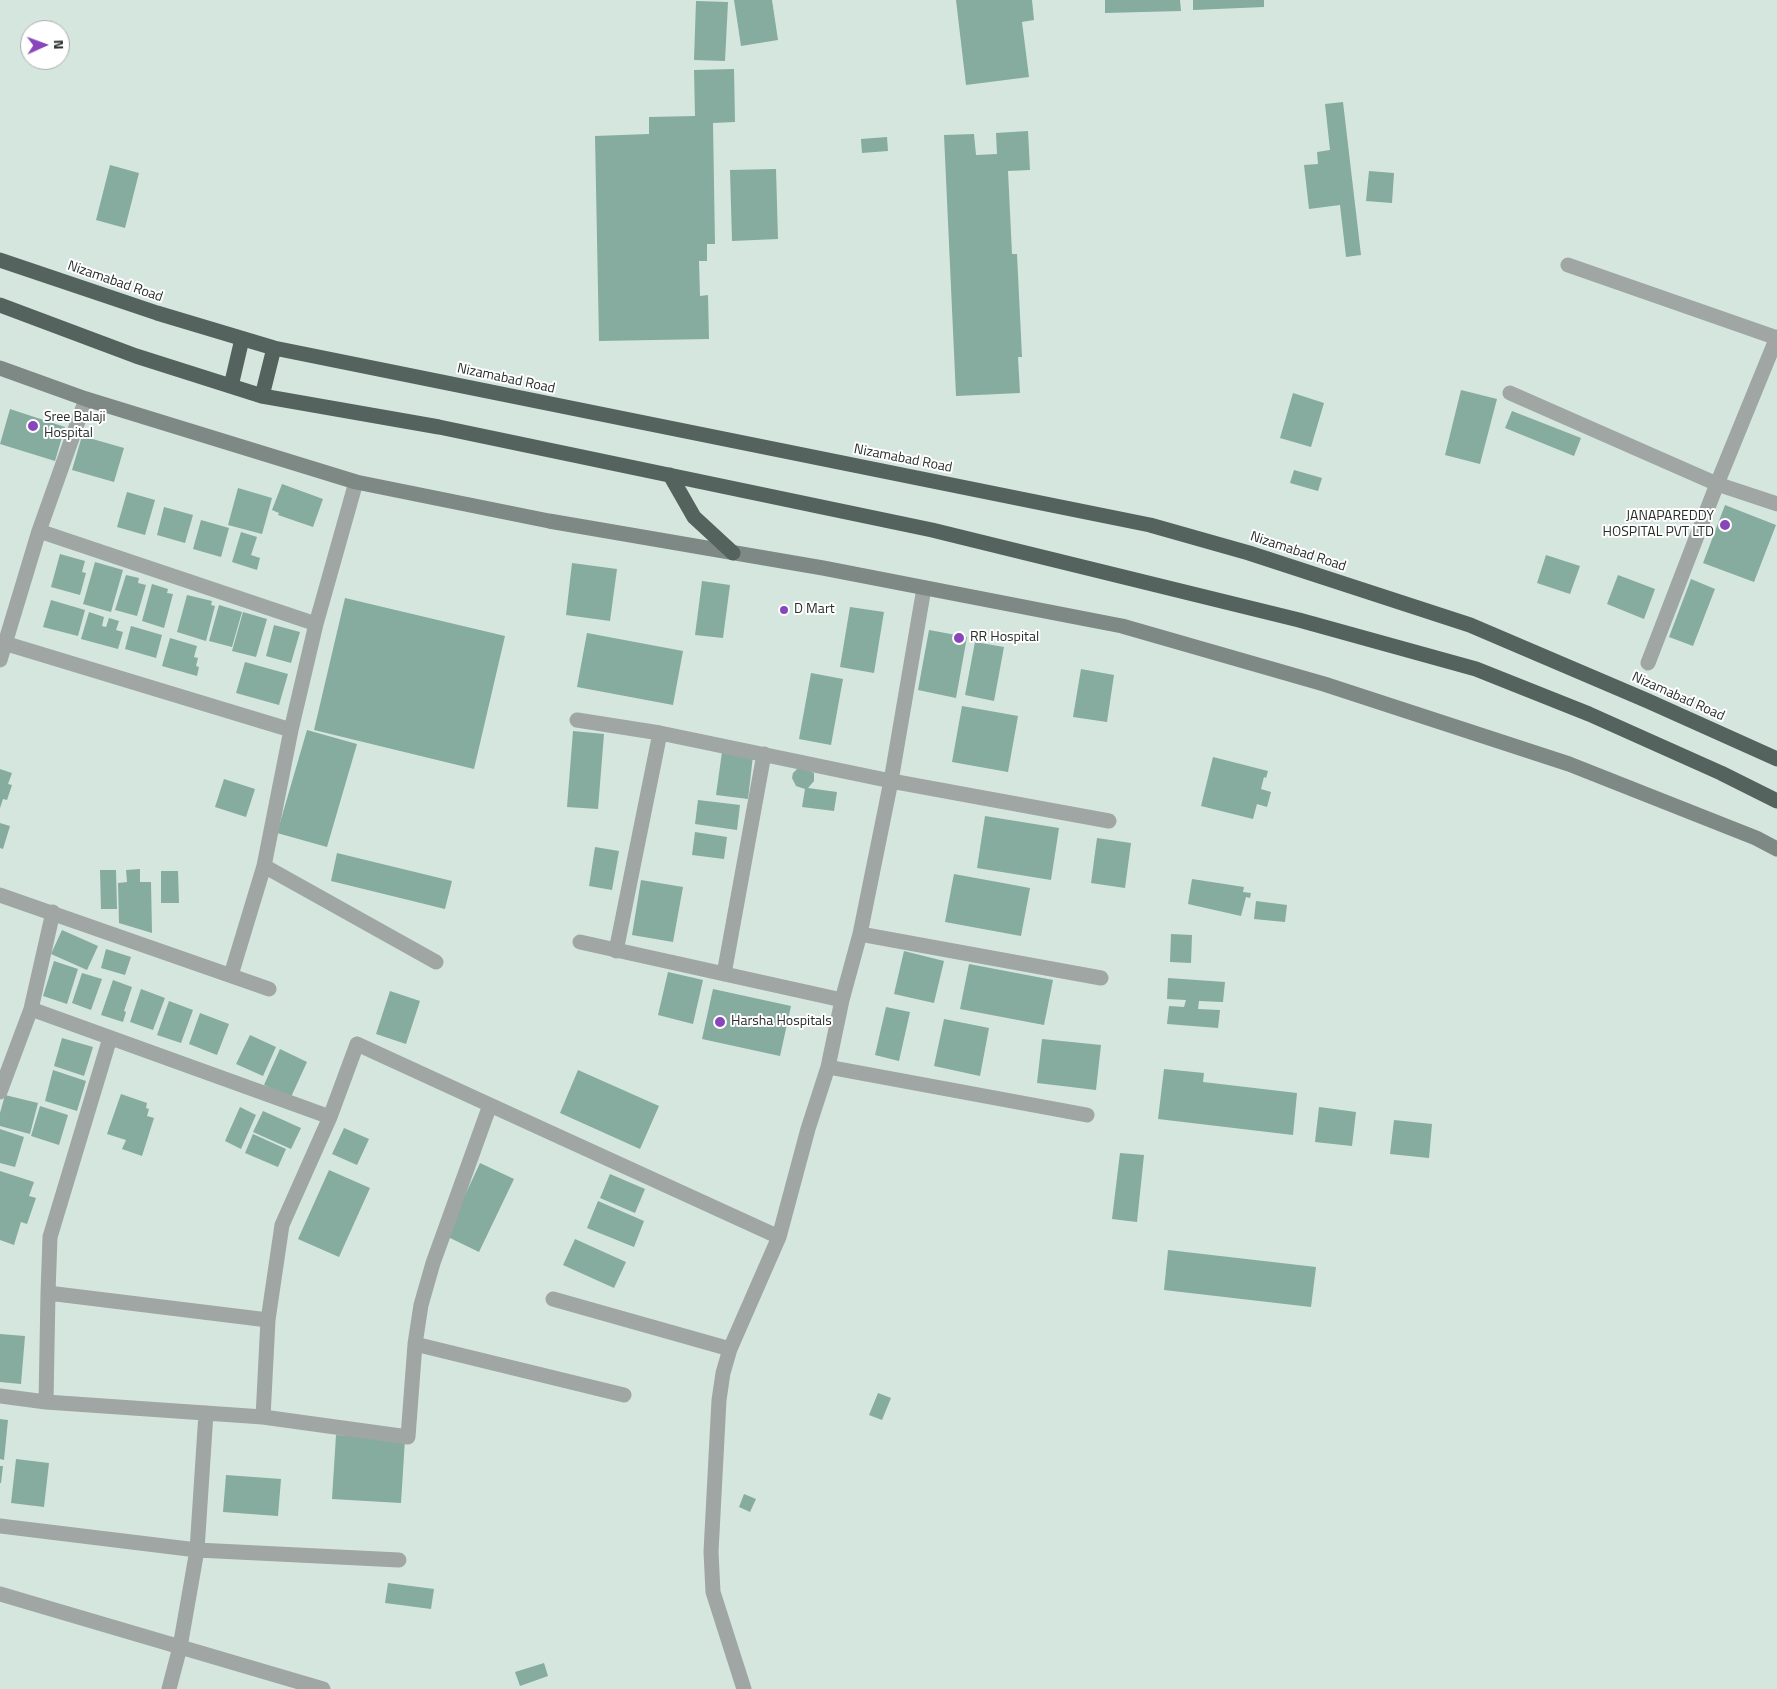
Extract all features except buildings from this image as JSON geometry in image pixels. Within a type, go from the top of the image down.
[{"type":"highway","name":"Nizamabad Road","points":[[0,260],[157,313],[274,348],[1150,525],[1249,553],[1470,625],[1648,701],[1777,759]]},
{"type":"highway","points":[[0,306],[136,356],[262,396],[438,427],[932,530],[1299,620],[1476,669],[1598,718],[1721,773],[1777,801]]},
{"type":"highway","points":[[231,386],[242,338]]},
{"type":"highway","points":[[262,396],[274,348]]},
{"type":"highway","points":[[670,475],[694,517],[732,553]]},
{"type":"main road","points":[[0,368],[86,399],[356,482],[532,518],[823,568],[1122,626],[1324,684],[1569,764],[1756,838],[1777,849]]},
{"type":"street","points":[[1568,265],[1777,338],[1717,484],[1648,663]]},
{"type":"street","points":[[1510,393],[1717,484],[1777,504]]},
{"type":"street","points":[[0,660],[39,531],[86,399]]},
{"type":"street","points":[[231,975],[264,866],[291,730],[316,624],[356,482]]},
{"type":"street","points":[[39,531],[316,624]]},
{"type":"street","points":[[744,1689],[712,1592],[711,1552],[719,1400],[730,1349],[779,1237],[808,1129],[828,1067],[842,1000],[860,934],[891,780],[924,588]]},
{"type":"street","points":[[4,643],[291,730]]},
{"type":"street","points":[[577,720],[660,733],[891,780],[1110,821]]},
{"type":"street","points":[[616,951],[660,733]]},
{"type":"street","points":[[724,974],[764,754]]},
{"type":"street","points":[[264,866],[436,962]]},
{"type":"street","points":[[0,895],[269,989]]},
{"type":"street","points":[[0,1092],[30,1009],[53,912]]},
{"type":"street","points":[[860,934],[1101,978]]},
{"type":"street","points":[[580,942],[842,1000]]},
{"type":"street","points":[[30,1009],[330,1117]]},
{"type":"street","points":[[46,1402],[50,1237],[110,1038]]},
{"type":"street","points":[[263,1417],[268,1320],[282,1225],[330,1117],[358,1044],[779,1237]]},
{"type":"street","points":[[828,1067],[1087,1115]]},
{"type":"street","points":[[0,1396],[46,1402],[263,1417],[408,1438],[415,1344],[421,1305],[433,1263],[490,1105]]},
{"type":"street","points":[[48,1292],[268,1320]]},
{"type":"street","points":[[553,1299],[730,1349]]},
{"type":"street","points":[[415,1344],[624,1395]]},
{"type":"street","points":[[169,1689],[180,1647],[197,1550],[206,1413]]},
{"type":"street","points":[[0,1526],[197,1550],[398,1560]]},
{"type":"street","points":[[0,1594],[323,1689]]},
{"type":"place","name":"Sree Balaji Hospital","points":[[33,426]]},
{"type":"place","name":"JANAPAREDDY HOSPITAL PVT LTD","points":[[1725,525]]},
{"type":"place","name":"D Mart","points":[[784,610]]},
{"type":"place","name":"RR Hospital","points":[[959,638]]},
{"type":"place","name":"Harsha Hospitals","points":[[720,1022]]}]
